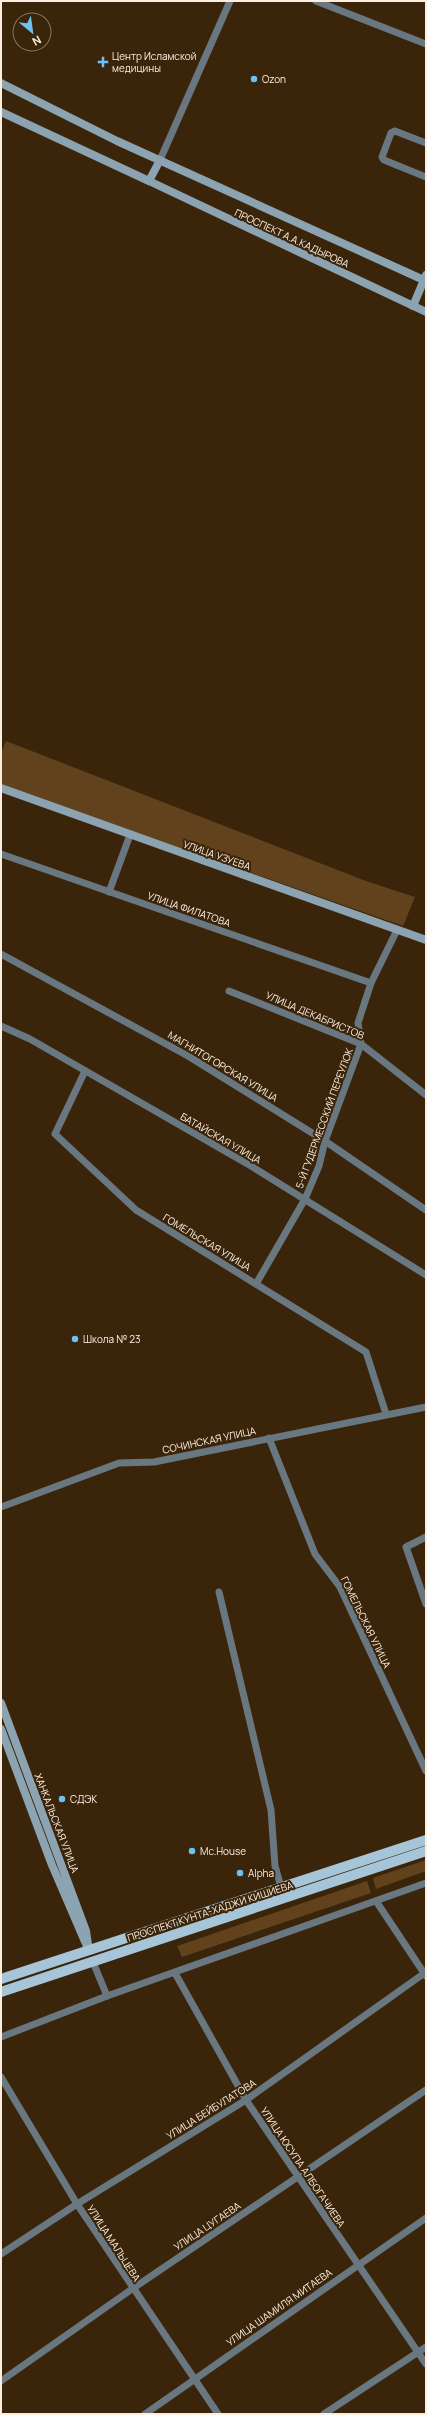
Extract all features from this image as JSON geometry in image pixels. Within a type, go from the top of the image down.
[{"type":"main road","name":"ПРОСПЕКТ КУНТА-ХАДЖИ КИШИЕВА","points":[[1,1979],[426,1840]]},
{"type":"main road","name":"ПРОСПЕКТ КУНТА-ХАДЖИ КИШИЕВА","points":[[1,1992],[426,1851]]},
{"type":"street","points":[[149,181],[160,160],[230,1]]},
{"type":"street","points":[[316,1],[426,44]]},
{"type":"street","name":"ПРОСПЕКТ А.А.КАДЫРОВА","points":[[1,83],[160,160],[425,279]]},
{"type":"street","name":"ПРОСПЕКТ А.А.КАДЫРОВА","points":[[1,112],[426,312]]},
{"type":"street","points":[[426,143],[395,131],[391,133],[382,157],[384,160],[426,177]]},
{"type":"street","points":[[413,306],[425,279]]},
{"type":"street","name":"УЛИЦА УЗУЕВА","points":[[1,788],[426,940]]},
{"type":"street","points":[[109,892],[130,835]]},
{"type":"street","name":"УЛИЦА ФИЛАТОВА","points":[[1,854],[371,983]]},
{"type":"street","name":"5-Й ГУДЕРМЕССКИЙ ПЕРЕУЛОК","points":[[256,1284],[305,1199],[361,1044],[358,1023],[371,983],[397,930]]},
{"type":"street","name":"МАГНИТОГОРСКАЯ УЛИЦА","points":[[1,954],[188,1056],[325,1141],[426,1210]]},
{"type":"street","name":"УЛИЦА ДЕКАБРИСТОВ","points":[[229,991],[361,1044],[426,1095]]},
{"type":"street","name":"БАТАЙСКАЯ УЛИЦА","points":[[1,1026],[85,1071],[305,1199],[426,1275]]},
{"type":"street","name":"ГОМЕЛЬСКАЯ УЛИЦА","points":[[85,1071],[56,1134],[136,1210],[366,1352],[386,1414]]},
{"type":"street","name":"СОЧИНСКАЯ УЛИЦА","points":[[1,1507],[118,1463],[154,1462],[426,1407]]},
{"type":"street","name":"ГОМЕЛЬСКАЯ УЛИЦА","points":[[269,1438],[315,1554],[340,1587],[426,1771]]},
{"type":"street","points":[[426,1538],[406,1547],[426,1604]]},
{"type":"street","points":[[219,1592],[271,1810],[275,1866],[281,1887],[243,1912]]},
{"type":"street","name":"ХАНКАЛЬСКАЯ УЛИЦА","points":[[1,1703],[86,1931],[89,1951]]},
{"type":"street","name":"ХАНКАЛЬСКАЯ УЛИЦА","points":[[1,1729],[52,1865],[93,1962]]},
{"type":"street","points":[[1,2037],[106,1996],[175,1973],[426,1883]]},
{"type":"street","points":[[376,1901],[425,1974]]},
{"type":"street","points":[[93,1962],[106,1996]]},
{"type":"street","name":"УЛИЦА ЮСУПА АЛБОГАЧИЕВА","points":[[175,1973],[246,2100],[297,2177],[426,2364]]},
{"type":"street","name":"УЛИЦА БЕЙБУЛАТОВА","points":[[1,2254],[77,2204],[246,2100],[425,1974]]},
{"type":"street","name":"УЛИЦА МАЛЬЦЕВА","points":[[1,2077],[77,2204],[132,2289],[218,2414]]},
{"type":"street","name":"УЛИЦА ЦУГАЕВА","points":[[1,2381],[132,2289],[426,2090]]},
{"type":"street","name":"УЛИЦА ШАМИЛЯ МИТАЕВА","points":[[145,2414],[357,2264],[426,2218]]},
{"type":"street","points":[[324,2414],[426,2347]]},
{"type":"shaded area","points":[[6,741],[366,881],[415,897],[403,926],[1,785],[1,753]]},
{"type":"shaded area","points":[[426,1860],[426,1871],[376,1889],[373,1878]]},
{"type":"shaded area","points":[[367,1881],[371,1893],[182,1957],[177,1946]]},
{"type":"place","name":"Центр Исламской медицины","points":[[103,62]]},
{"type":"place","name":"Ozon","points":[[254,79]]},
{"type":"place","name":"Школа № 23","points":[[75,1339]]},
{"type":"place","name":"СДЭК","points":[[62,1799]]},
{"type":"place","name":"Mc.House","points":[[192,1851]]},
{"type":"place","name":"Alpha","points":[[240,1873]]}]
